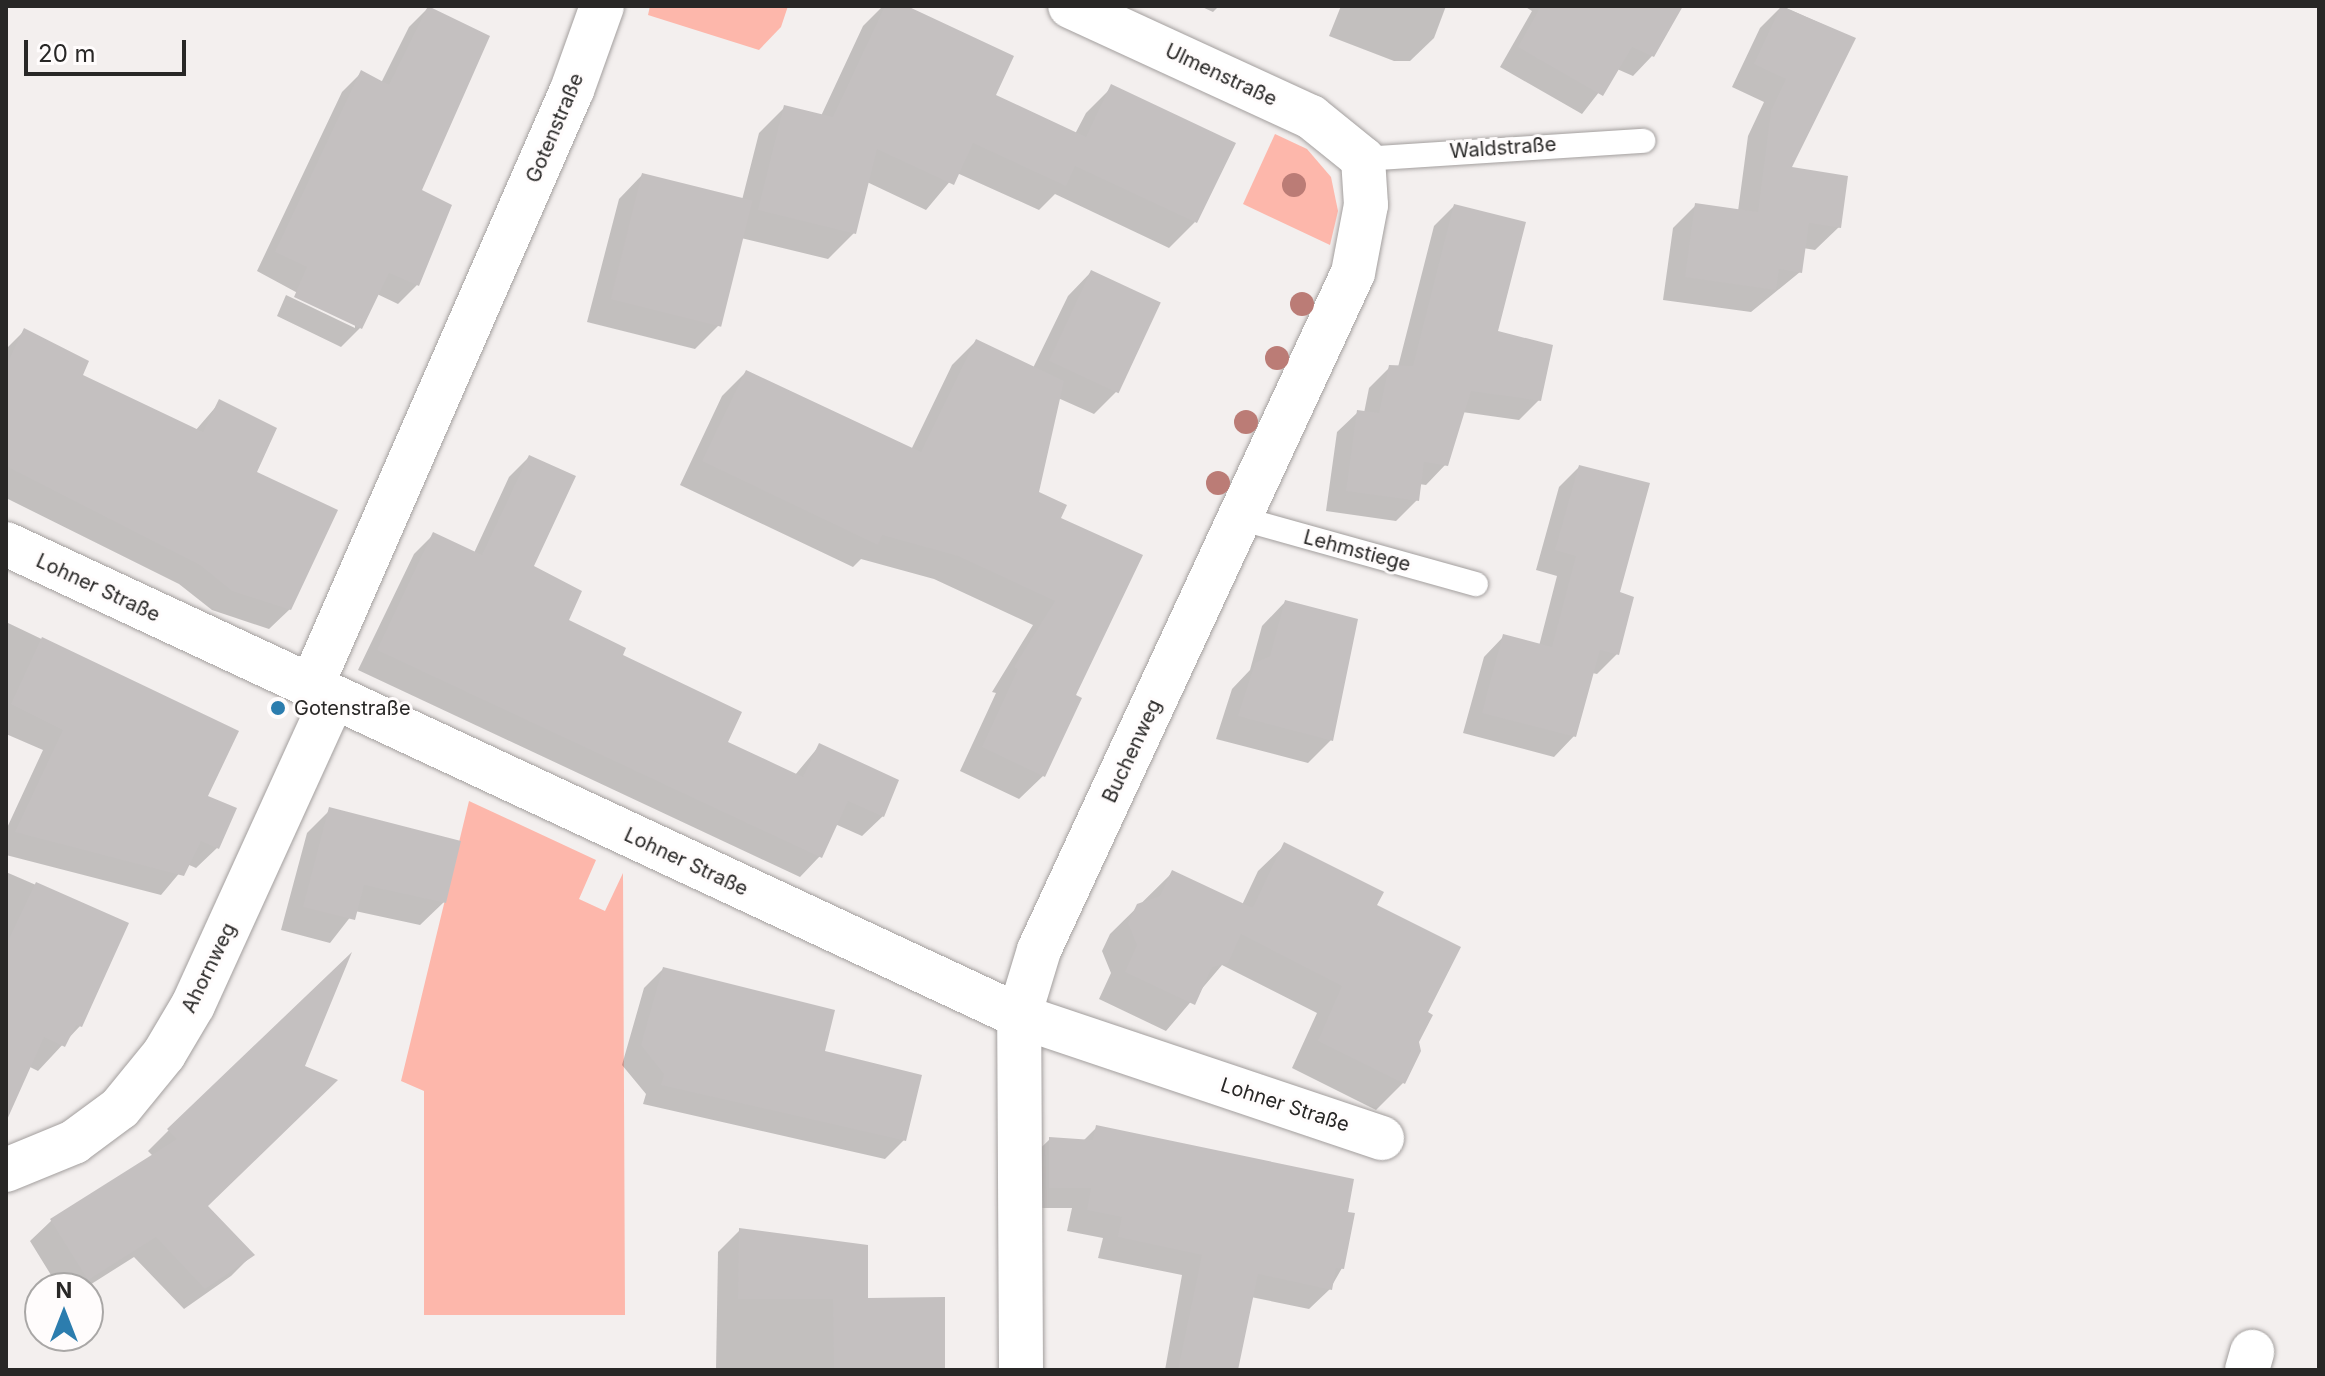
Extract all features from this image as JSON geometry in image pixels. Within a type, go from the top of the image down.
[{"type":"street","name":"Gotenstraße","points":[[322,693],[572,90],[602,6]]},
{"type":"street","name":"Ulmenstraße","points":[[1070,6],[1311,117],[1363,159]]},
{"type":"street","name":"Buchenweg","points":[[1021,1370],[1019,1016],[1039,950],[1353,273],[1366,205],[1363,159]]},
{"type":"street","name":"Lohner Straße","points":[[6,544],[1019,1016],[1382,1138]]},
{"type":"street","name":"Ahornweg","points":[[6,1170],[86,1134],[120,1108],[164,1054],[193,1005],[322,693]]},
{"type":"lane","name":"Waldstraße","points":[[1363,159],[1643,141]]},
{"type":"lane","name":"Lehmstiege","points":[[1239,518],[1476,584]]},
{"type":"shaded area","points":[[650,6],[788,6],[781,27],[759,50],[648,15]]},
{"type":"shaded area","points":[[1275,134],[1307,149],[1331,177],[1338,211],[1330,245],[1243,204]]},
{"type":"shaded area","points":[[469,801],[596,860],[579,899],[605,911],[623,873],[625,1315],[424,1315],[424,1091],[401,1081]]},
{"type":"building","points":[[428,6],[490,36],[422,190],[452,205],[419,286],[389,273],[362,329],[294,297],[307,267],[275,252],[361,70],[389,85]]},
{"type":"building","points":[[885,6],[907,6],[1014,56],[996,95],[1086,137],[1111,84],[1236,143],[1197,223],[1075,166],[1066,186],[973,143],[954,185],[877,149],[856,234],[758,210],[784,105],[833,117]]},
{"type":"building","points":[[1541,6],[1683,6],[1654,57],[1632,47],[1603,96],[1518,47]]},
{"type":"building","points":[[1781,6],[1856,38],[1792,167],[1848,176],[1841,228],[1809,223],[1802,273],[1779,269],[1776,290],[1685,277],[1695,203],[1758,212],[1771,111],[1786,79],[1754,64]]},
{"type":"building","points":[[642,173],[753,201],[721,327],[611,299]]},
{"type":"building","points":[[1454,204],[1526,222],[1498,331],[1553,345],[1541,401],[1471,391],[1448,466],[1424,462],[1419,501],[1346,491],[1357,410],[1379,413],[1389,365],[1413,366]]},
{"type":"building","points":[[1091,270],[1161,303],[1119,393],[1049,361]]},
{"type":"building","points":[[24,328],[89,361],[83,375],[203,432],[219,399],[277,428],[257,472],[338,510],[291,610],[232,591],[200,565],[6,466],[6,366]]},
{"type":"building","points":[[976,339],[1064,381],[1039,492],[1067,505],[1061,518],[1143,555],[1076,695],[1082,698],[1045,777],[982,747],[1018,669],[1014,667],[1055,601],[958,556],[882,535],[878,545],[702,461],[746,370],[921,452]]},
{"type":"building","points":[[529,455],[576,476],[534,566],[582,591],[569,620],[626,648],[623,655],[742,712],[728,742],[803,777],[819,743],[899,780],[884,817],[848,801],[822,858],[377,650],[433,532],[482,555]]},
{"type":"building","points":[[1579,465],[1650,483],[1620,592],[1634,597],[1619,655],[1600,650],[1576,737],[1482,713],[1503,634],[1552,647],[1576,556],[1555,550]]},
{"type":"building","points":[[1285,600],[1358,619],[1333,741],[1238,716],[1255,663],[1270,656]]},
{"type":"building","points":[[42,637],[239,731],[208,796],[237,808],[219,849],[201,841],[184,876],[15,832],[63,730],[11,704]]},
{"type":"building","points":[[329,807],[461,841],[446,903],[364,885],[355,920],[303,907]]},
{"type":"building","points":[[1284,842],[1384,892],[1377,905],[1461,947],[1428,1012],[1433,1015],[1419,1042],[1421,1051],[1405,1084],[1318,1041],[1342,986],[1241,934],[1228,963],[1212,967],[1195,1005],[1125,972],[1137,945],[1128,923],[1137,904],[1160,896],[1172,870],[1253,908]]},
{"type":"building","points":[[36,882],[129,923],[82,1027],[76,1025],[65,1047],[44,1037],[6,1122],[6,945]]},
{"type":"building","points":[[352,952],[305,1066],[338,1080],[208,1206],[255,1255],[205,1289],[156,1237],[101,1272],[83,1272],[50,1219],[177,1139],[167,1129]]},
{"type":"building","points":[[663,967],[835,1010],[825,1051],[922,1075],[906,1141],[661,1085],[664,1074],[641,1045]]},
{"type":"building","points":[[1096,1125],[1354,1179],[1348,1212],[1355,1213],[1344,1269],[1336,1268],[1332,1290],[1258,1274],[1238,1370],[1178,1370],[1202,1255],[1118,1237],[1122,1217],[1087,1210],[1091,1188],[1049,1188],[1049,1137],[1093,1140]]},
{"type":"building","points":[[739,1228],[868,1245],[868,1298],[945,1297],[945,1370],[834,1370],[833,1299],[738,1299]]},
{"type":"place","name":"Gotenstraße","points":[[278,708]]}]
